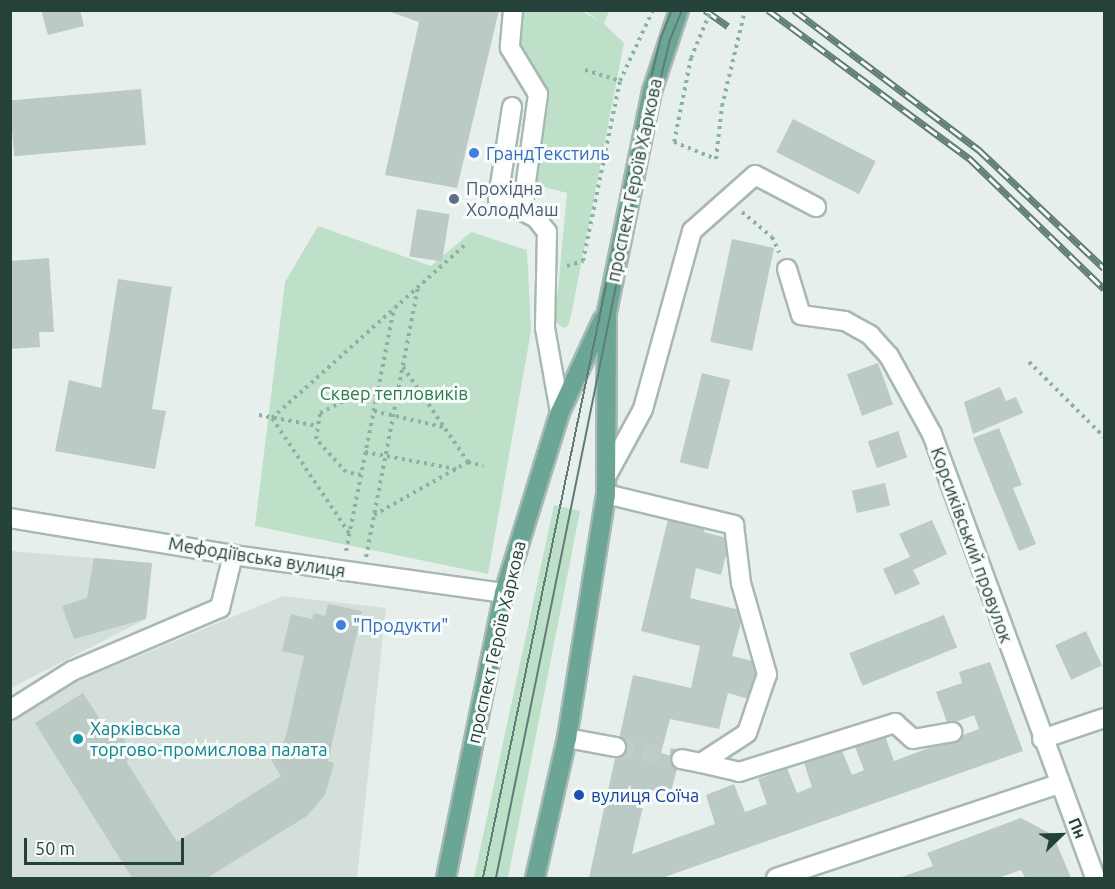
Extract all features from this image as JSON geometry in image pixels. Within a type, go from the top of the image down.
[{"type":"main road","name":"проспект Героїв Харкова","points":[[536,879],[567,738],[606,485],[607,312],[663,48],[679,10]]},
{"type":"main road","name":"проспект Героїв Харкова","points":[[446,879],[504,593],[560,412],[607,312]]},
{"type":"street","points":[[513,10],[510,48],[538,94],[522,211]]},
{"type":"street","points":[[512,107],[498,199],[536,218],[547,232],[544,328],[560,412]]},
{"type":"street","points":[[701,763],[747,733],[767,674],[741,583],[734,525],[606,485],[643,409],[692,231],[755,175],[816,207]]},
{"type":"street","name":"Корсиківський провулок","points":[[788,269],[801,315],[846,321],[870,335],[889,356],[932,434],[1095,879]]},
{"type":"street","name":"Мефодіївська вулиця","points":[[10,518],[233,555],[504,593]]},
{"type":"street","points":[[10,710],[72,671],[220,608],[233,555]]},
{"type":"street","points":[[1042,739],[1104,718]]},
{"type":"street","points":[[681,759],[739,772],[896,723],[914,739],[952,732]]},
{"type":"street","points":[[567,738],[616,747]]},
{"type":"street","points":[[776,879],[1059,784]]},
{"type":"path","points":[[567,266],[583,261],[620,81],[642,40],[653,10]]},
{"type":"path","points":[[711,10],[691,58],[674,142],[716,159],[722,106],[745,10]]},
{"type":"path","points":[[585,70],[620,81]]},
{"type":"path","points":[[739,209],[772,237],[788,269]]},
{"type":"path","points":[[272,418],[467,243]]},
{"type":"path","points":[[363,573],[418,286]]},
{"type":"path","points":[[343,570],[394,308]]},
{"type":"path","points":[[1029,362],[1104,437]]},
{"type":"path","points":[[403,366],[468,462],[484,466]]},
{"type":"path","points":[[361,475],[346,472],[316,439],[320,413],[364,391],[377,394]]},
{"type":"path","points":[[374,411],[444,427]]},
{"type":"path","points":[[259,416],[318,426]]},
{"type":"path","points":[[272,418],[349,532]]},
{"type":"path","points":[[365,452],[456,469]]},
{"type":"path","points":[[373,515],[468,462]]},
{"type":"shaded area","points":[[11,551],[152,563],[146,619],[11,688]]},
{"type":"shaded area","points":[[283,596],[386,608],[357,878],[11,878],[11,722],[71,684]]},
{"type":"green space","points":[[507,11],[582,11],[600,22],[586,11],[609,11],[604,24],[624,43],[571,316],[568,326],[563,328],[555,321],[567,193],[520,181],[535,83],[505,31]]},
{"type":"green space","name":"Сквер тепловиків","points":[[318,226],[431,266],[471,232],[527,250],[531,331],[488,574],[255,526],[285,282]]},
{"type":"green space","points":[[554,505],[580,511],[508,878],[474,878]]},
{"type":"building","points":[[41,10],[80,10],[84,26],[48,35]]},
{"type":"building","points":[[385,10],[499,10],[457,188],[385,175],[419,22]]},
{"type":"building","points":[[141,89],[146,145],[14,156],[10,100]]},
{"type":"building","points":[[793,119],[876,161],[859,194],[776,152]]},
{"type":"building","points":[[417,209],[450,214],[442,262],[409,256]]},
{"type":"building","points":[[732,239],[774,248],[752,351],[710,342]]},
{"type":"building","points":[[49,258],[54,332],[39,332],[40,347],[10,349],[10,261]]},
{"type":"building","points":[[118,279],[172,287],[152,409],[166,411],[155,469],[55,451],[69,380],[101,388]]},
{"type":"building","points":[[878,363],[893,404],[862,416],[847,374]]},
{"type":"building","points":[[702,373],[730,380],[708,469],[680,462]]},
{"type":"building","points":[[1000,387],[1006,401],[1016,397],[1023,413],[973,434],[964,402]]},
{"type":"building","points":[[999,428],[1022,485],[1013,488],[1036,544],[1019,551],[973,438]]},
{"type":"building","points":[[898,431],[907,457],[877,468],[868,441]]},
{"type":"building","points":[[885,483],[890,505],[857,513],[852,491]]},
{"type":"building","points":[[669,515],[706,523],[704,532],[730,539],[721,575],[696,568],[690,598],[744,611],[732,656],[761,663],[752,700],[728,693],[719,729],[670,719],[661,753],[680,758],[670,795],[647,789],[632,854],[715,824],[706,795],[734,784],[745,812],[767,804],[758,779],[787,768],[797,793],[812,787],[804,763],[841,748],[852,775],[864,770],[855,747],[885,736],[894,761],[979,729],[974,715],[948,725],[936,692],[962,683],[959,672],[990,662],[1023,751],[662,878],[589,878],[633,675],[691,688],[700,646],[641,631]]},
{"type":"building","points":[[932,520],[947,554],[913,570],[920,584],[895,595],[883,569],[910,557],[899,534]]},
{"type":"building","points":[[94,558],[152,563],[146,619],[74,639],[62,606],[87,598]]},
{"type":"building","name":"Харківська торгово-промислова палата","points":[[328,604],[362,611],[328,761],[334,763],[325,795],[307,816],[207,878],[132,878],[35,723],[83,693],[114,741],[122,736],[134,756],[126,761],[177,842],[281,776],[271,760],[273,753],[278,754],[286,736],[304,656],[282,651],[291,614],[312,619],[314,613],[325,616]]},
{"type":"building","points":[[944,615],[957,647],[863,686],[849,653]]},
{"type":"building","points":[[1086,631],[1102,665],[1071,680],[1055,645]]},
{"type":"building","points":[[1021,818],[1053,835],[1071,878],[1025,878],[1021,870],[998,878],[899,878],[933,866],[927,853]]},
{"type":"tunnel","points":[[616,747],[681,759]]},
{"type":"tram line","points":[[483,878],[636,141],[661,37],[672,10]]},
{"type":"tram line","points":[[496,878],[645,143],[670,40],[682,10]]},
{"type":"railway","points":[[705,10],[728,26]]},
{"type":"railway","points":[[768,10],[969,158],[1104,289]]},
{"type":"railway","points":[[794,10],[978,149],[1104,268]]},
{"type":"place","name":"ГрандТекстиль","points":[[474,153]]},
{"type":"place","name":"Прохідна ХолодМаш","points":[[454,199]]},
{"type":"place","name":"\"Продукти\"","points":[[341,625]]},
{"type":"place","name":"Харківська торгово-промислова палата","points":[[78,739]]},
{"type":"place","name":"вулиця Соїча","points":[[579,795]]}]
